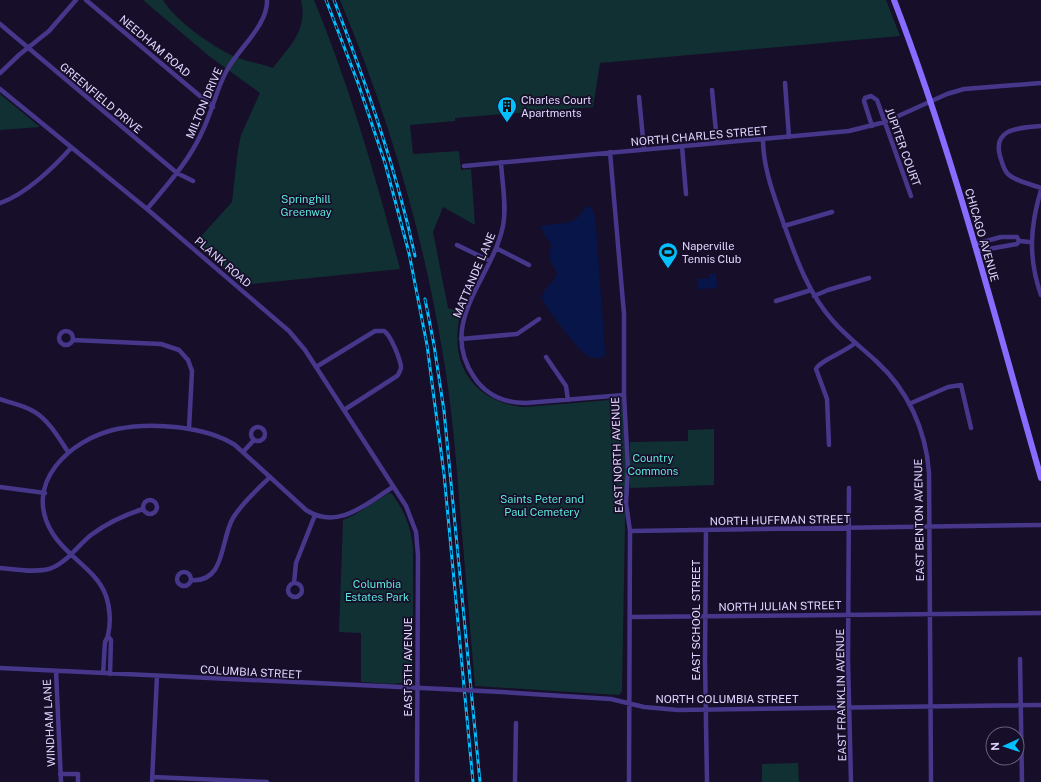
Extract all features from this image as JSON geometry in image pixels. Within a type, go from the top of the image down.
[{"type":"main road","name":"CHICAGO AVENUE","points":[[894,0],[931,102],[975,244],[1041,478]]},
{"type":"street","points":[[0,73],[49,31],[76,0]]},
{"type":"street","name":"NEEDHAM ROAD","points":[[86,0],[213,107]]},
{"type":"street","name":"MILTON DRIVE","points":[[147,208],[177,173],[195,148],[227,71],[262,22],[266,11],[267,0]]},
{"type":"street","name":"GREENFIELD DRIVE","points":[[0,24],[177,173],[193,181]]},
{"type":"street","points":[[785,83],[789,137]]},
{"type":"street","name":"NORTH CHARLES STREET","points":[[464,166],[717,142],[833,133],[872,126],[964,90],[1041,83]]},
{"type":"street","name":"PLANK ROAD","points":[[0,89],[147,208],[289,331],[300,343],[393,487]]},
{"type":"street","points":[[712,90],[717,142]]},
{"type":"street","name":"JUPITER COURT","points":[[872,126],[864,101],[871,96],[877,100],[910,196]]},
{"type":"street","points":[[639,97],[644,149]]},
{"type":"street","points":[[1041,126],[1011,129],[1003,135],[998,146],[1003,165],[1008,174],[1041,189],[1034,213],[1030,242],[1034,274],[1041,296]]},
{"type":"street","name":"EAST BENTON AVENUE","points":[[763,139],[767,174],[800,270],[814,296],[834,322],[889,375],[909,404],[922,432],[928,460],[930,528],[929,614],[931,782]]},
{"type":"street","points":[[682,146],[686,194]]},
{"type":"street","points":[[0,202],[17,195],[29,186],[72,148]]},
{"type":"street","name":"EAST NORTH AVENUE","points":[[610,152],[624,314],[624,395],[628,468],[626,503],[630,532],[631,617],[629,782]]},
{"type":"street","name":"MATTANDE LANE","points":[[501,162],[504,220],[496,248],[462,323],[461,339],[464,355],[471,373],[479,384],[491,394],[507,401],[519,403],[624,395]]},
{"type":"street","points":[[784,226],[832,212]]},
{"type":"street","points":[[975,244],[1009,237],[1017,237],[1020,241],[1030,242]]},
{"type":"street","points":[[977,251],[1017,244],[1020,241]]},
{"type":"street","points":[[457,245],[490,261]]},
{"type":"street","points":[[496,248],[529,264]]},
{"type":"street","points":[[814,296],[828,290],[869,278]]},
{"type":"street","points":[[776,301],[811,290]]},
{"type":"street","points":[[461,339],[517,334],[539,319]]},
{"type":"street","points":[[316,367],[375,331],[384,331],[390,336],[401,366],[399,373],[397,376],[344,410]]},
{"type":"street","points":[[73,340],[160,344],[179,350],[188,360],[192,371],[189,429]]},
{"type":"street","points":[[829,445],[827,399],[816,369],[821,363],[842,353],[855,343]]},
{"type":"street","points":[[546,357],[566,386],[568,400]]},
{"type":"street","points":[[909,404],[948,387],[961,385],[971,428]]},
{"type":"street","points":[[0,399],[38,414],[48,424],[68,452]]},
{"type":"street","points":[[103,673],[105,640],[108,636],[109,607],[105,592],[95,578],[56,538],[45,516],[44,493],[52,470],[68,452],[87,440],[115,430],[143,426],[189,429],[219,436],[243,452],[302,506],[315,515],[330,518],[344,516],[393,487]]},
{"type":"street","points":[[243,452],[254,440]]},
{"type":"street","points":[[191,580],[203,579],[215,571],[220,562],[226,533],[232,520],[270,477]]},
{"type":"street","points":[[0,487],[44,493]]},
{"type":"street","name":"EAST 5TH AVENUE","points":[[393,487],[406,506],[417,537],[417,782]]},
{"type":"street","name":"EAST FRANKLIN AVENUE","points":[[849,488],[848,614],[851,782]]},
{"type":"street","points":[[0,568],[48,569],[60,564],[84,540],[106,524],[143,509]]},
{"type":"street","points":[[294,582],[296,563],[315,515]]},
{"type":"street","name":"NORTH HUFFMAN STREET","points":[[630,532],[1041,525]]},
{"type":"street","name":"EAST SCHOOL STREET","points":[[706,530],[705,616],[707,782]]},
{"type":"street","name":"NORTH JULIAN STREET","points":[[631,617],[1041,612]]},
{"type":"street","points":[[108,636],[111,640],[110,674]]},
{"type":"street","points":[[1020,659],[1022,782]]},
{"type":"street","name":"COLUMBIA STREET","points":[[0,668],[502,692]]},
{"type":"street","name":"WINDHAM LANE","points":[[56,671],[61,782]]},
{"type":"street","points":[[157,676],[152,779],[267,782]]},
{"type":"street","name":"NORTH COLUMBIA STREET","points":[[502,692],[573,696],[630,702],[644,707],[670,709],[1041,705]]},
{"type":"street","points":[[515,782],[516,723]]},
{"type":"street","name":"WINDHAM LANE","points":[[60,774],[78,774],[78,782]]},
{"type":"green space","name":"Springhill Greenway","points":[[143,0],[163,0],[184,24],[213,45],[236,57],[273,68],[291,45],[300,29],[303,11],[301,0],[314,0],[362,133],[400,269],[242,285],[195,243],[232,202],[241,135],[260,93],[209,56]]},
{"type":"green space","name":"Saints Peter and Paul Cemetery","points":[[340,0],[886,0],[900,36],[600,63],[593,107],[455,118],[455,121],[410,125],[413,154],[459,151],[461,170],[471,169],[475,225],[443,207],[433,232],[448,308],[461,312],[458,330],[458,347],[461,363],[468,377],[478,388],[491,398],[507,404],[525,407],[622,399],[626,466],[622,691],[619,695],[475,686],[449,393],[435,309],[402,174],[374,86]]},
{"type":"green space","points":[[0,94],[40,127],[0,130]]},
{"type":"green space","name":"Country Commons","points":[[714,429],[714,485],[630,488],[630,442],[688,441],[688,430]]},
{"type":"green space","name":"Columbia Estates Park","points":[[389,493],[392,494],[397,500],[404,513],[409,527],[413,548],[413,675],[405,682],[398,683],[390,684],[361,682],[361,633],[339,632],[343,520],[354,515]]},
{"type":"green space","points":[[798,763],[799,782],[762,782],[762,764]]},
{"type":"shaded area","points":[[586,207],[591,207],[594,213],[596,225],[605,352],[605,355],[601,358],[593,358],[584,353],[555,319],[542,297],[544,291],[554,280],[557,273],[549,259],[551,244],[540,227],[570,222],[575,219]]},
{"type":"shaded area","points":[[716,273],[717,288],[698,289],[697,279],[710,278],[710,274]]},
{"type":"railway","points":[[326,0],[358,83],[385,163],[409,253],[427,345],[444,474],[473,782]]},
{"type":"railway","points":[[334,0],[379,126],[399,191],[415,256]]},
{"type":"railway","points":[[425,299],[444,411],[480,782]]},
{"type":"place","name":"Charles Court Apartments","points":[[507,123]]},
{"type":"place","name":"Naperville Tennis Club","points":[[668,269]]}]
